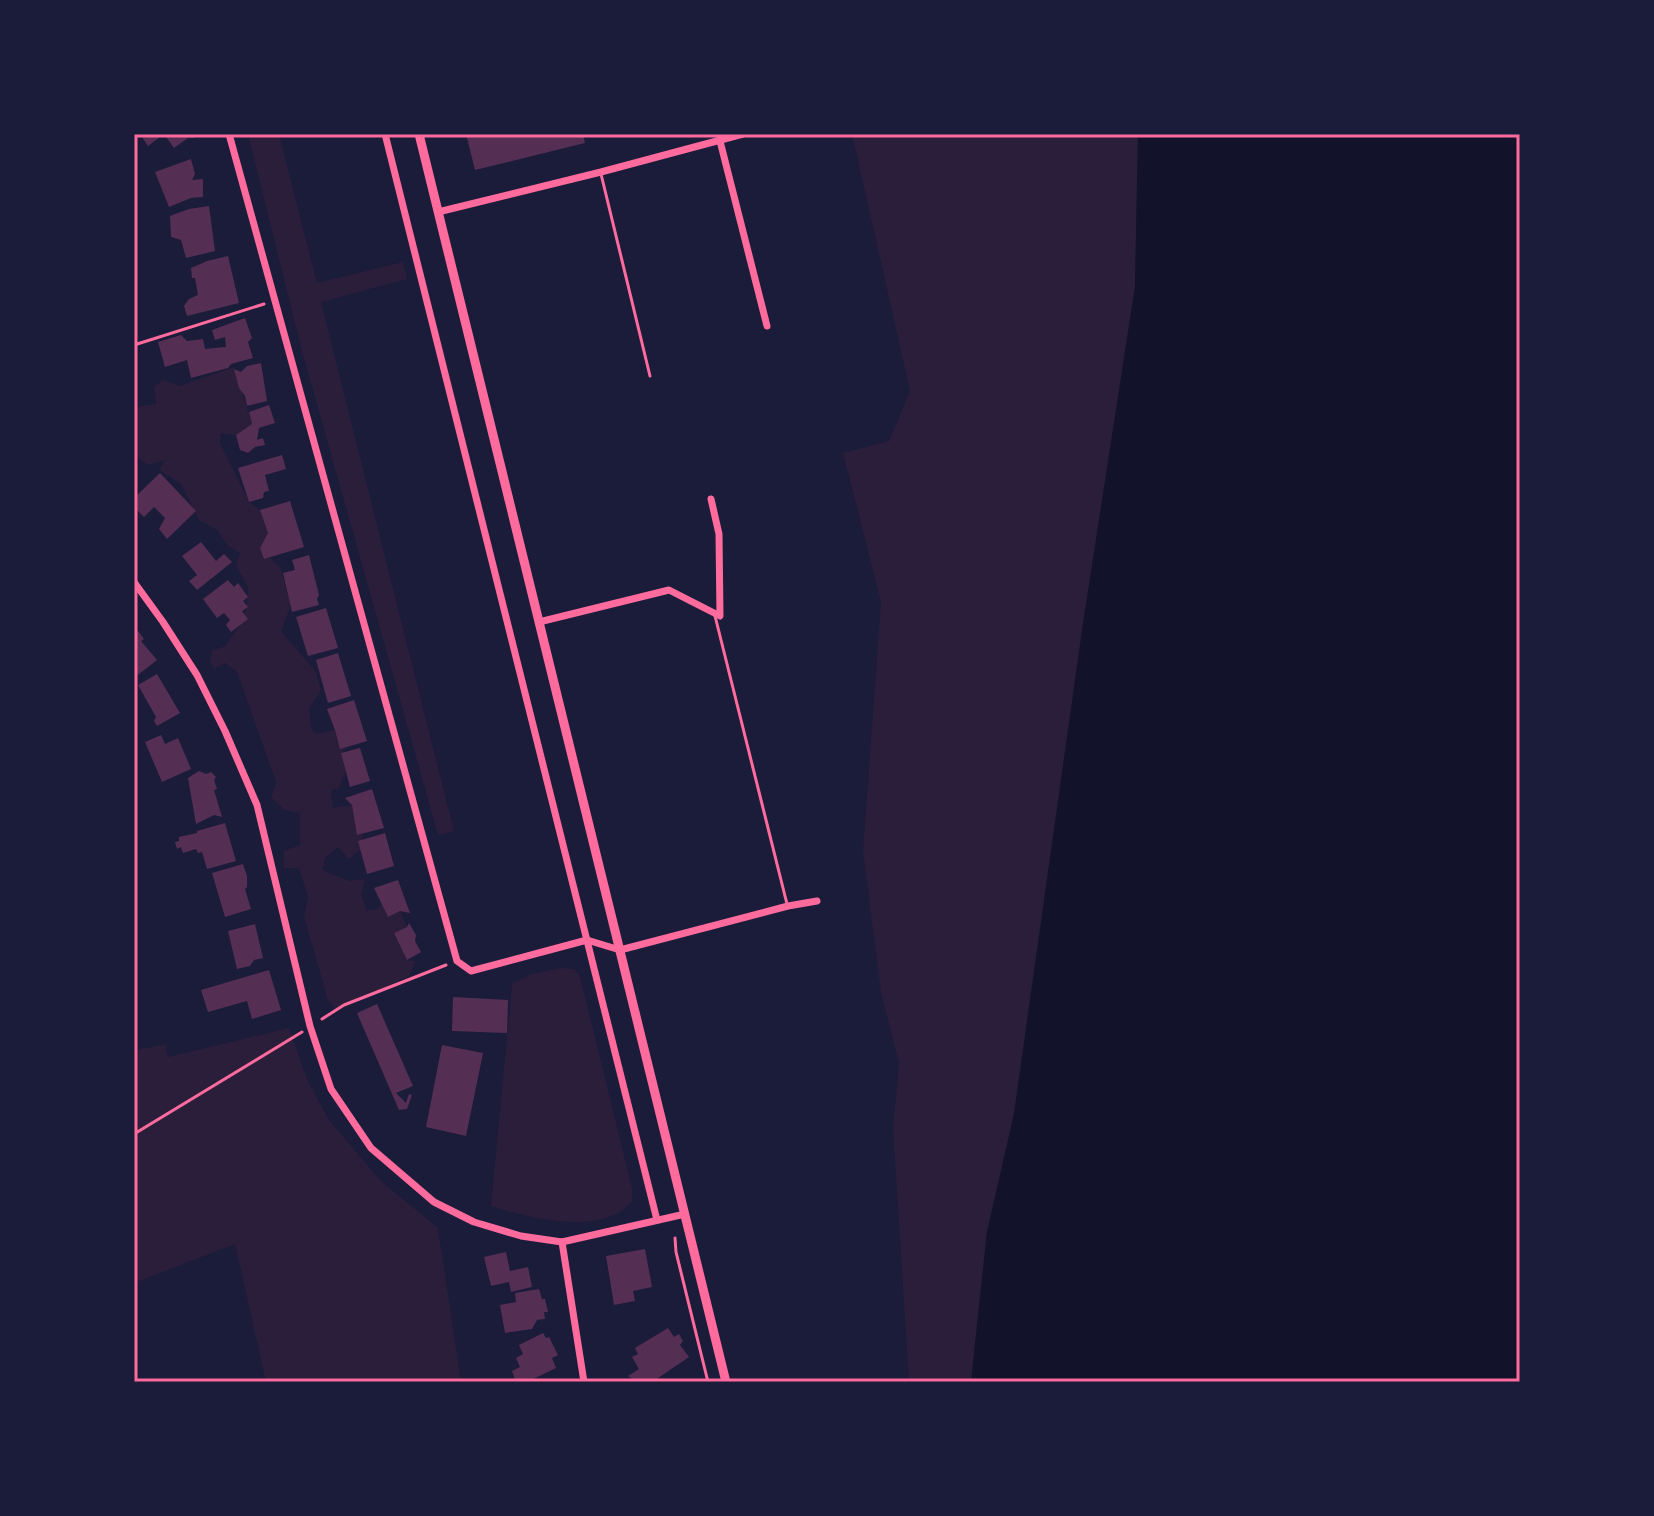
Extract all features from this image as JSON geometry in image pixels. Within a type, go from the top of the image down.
[{"type":"street","points":[[229,134],[457,961],[471,971],[587,940],[620,950],[817,901]]},
{"type":"street","points":[[385,134],[657,1220]]},
{"type":"street","points":[[419,134],[726,1382]]},
{"type":"street","points":[[438,212],[743,134]]},
{"type":"street","points":[[720,141],[767,326]]},
{"type":"street","points":[[539,622],[669,590],[720,616],[719,534],[711,499]]},
{"type":"street","points":[[134,582],[197,675],[257,805],[310,1026],[331,1089],[371,1148],[434,1202],[474,1222],[521,1236],[562,1242],[685,1214]]},
{"type":"street","points":[[562,1242],[584,1382]]},
{"type":"lane","points":[[601,172],[650,376]]},
{"type":"lane","points":[[714,613],[788,906]]},
{"type":"path","points":[[134,345],[275,301]]},
{"type":"path","points":[[134,1134],[344,1005],[457,961]]},
{"type":"path","points":[[675,1238],[708,1382]]},
{"type":"shaded area","points":[[248,134],[279,134],[317,283],[403,262],[407,279],[321,302],[454,831],[438,835],[300,344]]},
{"type":"shaded area","points":[[852,134],[1138,134],[1135,287],[1083,624],[1014,1114],[987,1232],[971,1382],[909,1382],[893,1129],[899,1063],[881,993],[863,851],[881,602],[843,453],[889,441],[910,391]]},
{"type":"shaded area","points":[[1138,134],[1520,134],[1520,1382],[971,1382],[987,1232],[1014,1114],[1083,624],[1135,287]]},
{"type":"shaded area","points":[[234,367],[252,424],[236,435],[221,433],[220,443],[249,502],[260,510],[268,533],[260,548],[264,559],[270,558],[280,567],[291,605],[281,631],[316,672],[321,690],[309,709],[312,730],[317,734],[335,730],[340,748],[347,747],[341,753],[346,772],[339,788],[331,790],[333,808],[352,805],[358,835],[364,834],[360,850],[349,859],[338,847],[325,858],[323,870],[349,881],[365,879],[361,895],[367,910],[382,905],[388,917],[400,911],[407,927],[394,934],[407,960],[416,961],[409,976],[336,1010],[328,1000],[304,917],[308,897],[299,868],[284,868],[284,851],[300,845],[300,813],[285,810],[271,798],[276,782],[237,672],[225,663],[214,669],[210,661],[212,651],[225,646],[241,624],[247,607],[248,587],[236,566],[240,553],[228,546],[216,529],[199,520],[181,484],[159,470],[165,460],[148,465],[134,455],[134,407],[156,404],[154,386],[164,380],[179,386]]},
{"type":"shaded area","points":[[561,968],[574,969],[580,976],[632,1188],[632,1202],[618,1213],[584,1222],[544,1219],[491,1206],[512,984],[531,974]]},
{"type":"shaded area","points":[[289,1028],[307,1079],[329,1120],[381,1181],[438,1228],[461,1382],[266,1382],[235,1244],[134,1283],[134,1051],[165,1044],[168,1057]]},
{"type":"building","points":[[140,134],[164,134],[148,146]]},
{"type":"building","points":[[164,134],[193,134],[195,138],[188,138],[174,148]]},
{"type":"building","points":[[466,134],[583,134],[585,143],[475,170]]},
{"type":"building","points":[[191,159],[195,174],[192,180],[203,179],[203,197],[191,198],[169,207],[155,172]]},
{"type":"building","points":[[209,206],[215,251],[186,258],[181,240],[171,237],[170,216]]},
{"type":"building","points":[[228,256],[239,303],[187,316],[184,306],[189,299],[198,295],[191,268]]},
{"type":"building","points":[[245,318],[252,338],[248,342],[253,358],[191,378],[187,360],[165,367],[158,342],[181,335],[187,341],[203,339],[205,349],[226,347],[225,337],[215,340],[212,330]]},
{"type":"building","points":[[261,363],[267,401],[247,406],[234,369],[241,372],[247,366]]},
{"type":"building","points":[[269,405],[275,423],[259,428],[257,440],[263,438],[265,445],[255,447],[248,453],[240,450],[236,435],[252,424],[249,412]]},
{"type":"building","points":[[282,455],[286,469],[265,475],[269,491],[264,492],[263,498],[249,502],[238,468]]},
{"type":"building","points":[[160,473],[196,511],[167,539],[159,529],[165,518],[154,507],[144,517],[134,507],[134,498]]},
{"type":"building","points":[[290,501],[304,547],[264,559],[260,548],[268,533],[260,510]]},
{"type":"building","points":[[201,542],[216,561],[224,554],[232,562],[197,590],[189,581],[197,575],[182,556]]},
{"type":"building","points":[[309,555],[319,605],[292,612],[283,573],[295,570],[292,560]]},
{"type":"building","points":[[228,580],[234,587],[238,583],[248,597],[243,601],[248,607],[242,611],[248,619],[231,632],[226,625],[230,620],[224,613],[217,618],[203,599]]},
{"type":"building","points":[[326,608],[338,648],[308,656],[296,617]]},
{"type":"building","points":[[138,631],[144,639],[141,641],[157,660],[134,678],[134,634]]},
{"type":"building","points":[[338,653],[351,696],[328,703],[316,660]]},
{"type":"building","points":[[157,674],[180,713],[157,726],[154,721],[156,717],[138,685]]},
{"type":"building","points":[[354,700],[367,741],[340,749],[327,709]]},
{"type":"building","points":[[161,735],[165,744],[178,738],[191,769],[162,782],[145,742]]},
{"type":"building","points":[[360,748],[370,781],[350,787],[341,753]]},
{"type":"building","points":[[199,771],[206,774],[211,772],[216,777],[217,789],[214,790],[222,817],[214,815],[196,824],[188,778]]},
{"type":"building","points":[[372,789],[384,828],[357,835],[352,805],[345,798]]},
{"type":"building","points":[[225,823],[236,861],[207,869],[202,852],[198,853],[196,849],[183,853],[181,847],[177,849],[175,842],[179,841],[179,837]]},
{"type":"building","points":[[385,833],[394,866],[367,874],[358,841]]},
{"type":"building","points":[[243,864],[247,876],[245,889],[251,909],[225,917],[212,873]]},
{"type":"building","points":[[398,880],[410,913],[400,911],[388,917],[374,888]]},
{"type":"building","points":[[409,923],[421,952],[407,960],[394,933]]},
{"type":"building","points":[[255,924],[263,958],[237,969],[228,931]]},
{"type":"building","points":[[269,970],[281,1010],[252,1019],[247,1001],[208,1012],[201,990]]},
{"type":"building","points":[[453,997],[508,1000],[507,1033],[452,1031]]},
{"type":"building","points":[[377,1004],[413,1086],[396,1093],[406,1103],[409,1094],[412,1095],[407,1109],[399,1110],[357,1013]]},
{"type":"building","points":[[442,1045],[483,1053],[466,1136],[426,1127]]},
{"type":"building","points":[[645,1249],[652,1287],[633,1291],[635,1301],[614,1305],[606,1256]]},
{"type":"building","points":[[506,1252],[510,1271],[528,1267],[532,1287],[511,1292],[509,1282],[491,1286],[484,1257]]},
{"type":"building","points":[[539,1289],[548,1312],[544,1312],[545,1319],[537,1320],[532,1329],[505,1333],[500,1305],[516,1302],[515,1293]]},
{"type":"building","points":[[668,1328],[674,1337],[679,1334],[683,1341],[680,1345],[689,1357],[658,1378],[658,1382],[637,1382],[628,1376],[639,1369],[632,1357],[638,1354],[635,1348]]},
{"type":"building","points":[[543,1333],[546,1338],[549,1337],[558,1355],[552,1358],[556,1368],[527,1382],[516,1382],[512,1371],[520,1367],[516,1358],[523,1354],[519,1345]]}]
